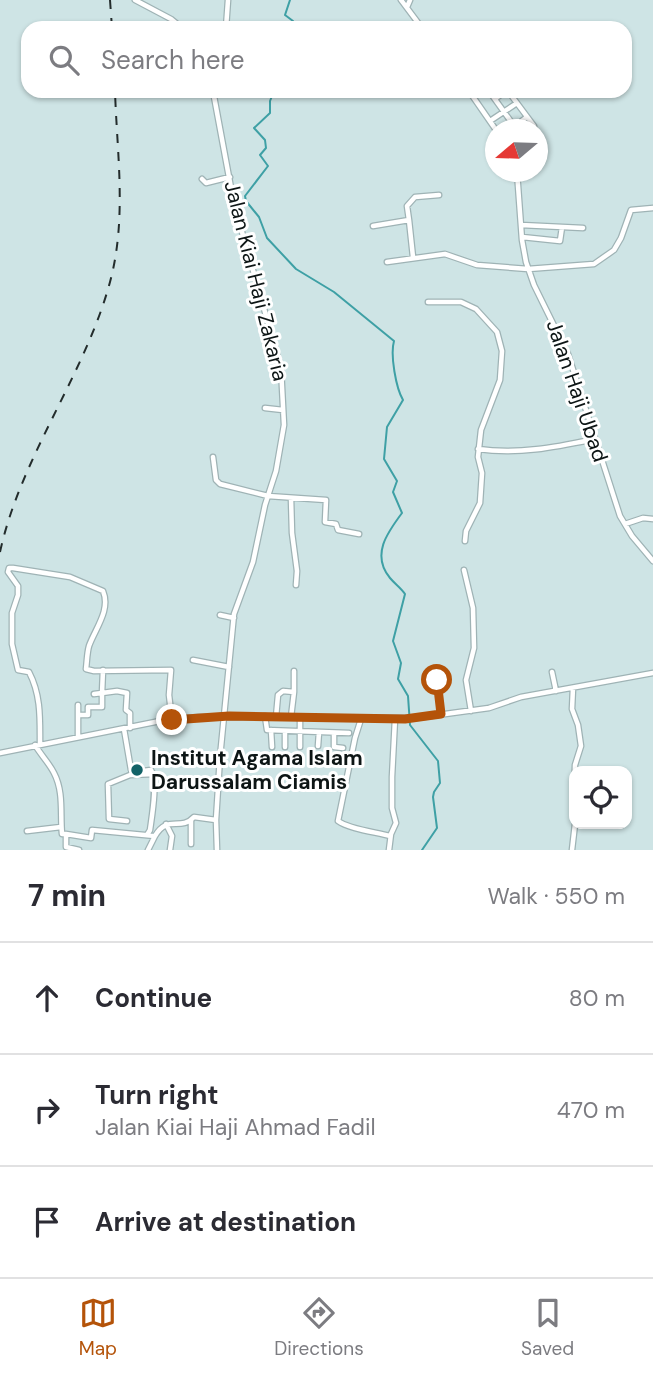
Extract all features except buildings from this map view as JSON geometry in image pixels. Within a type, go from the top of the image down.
[{"type":"street","points":[[135,0],[173,21]]},
{"type":"street","points":[[226,21],[228,0]]},
{"type":"street","points":[[401,0],[417,21]]},
{"type":"street","points":[[407,7],[410,0]]},
{"type":"street","name":"Jalan Kiai Haji Zakaria","points":[[214,98],[237,215],[279,362],[283,410],[282,440],[276,471],[253,562],[234,618],[223,716],[216,820],[217,850]]},
{"type":"street","points":[[474,98],[489,119]]},
{"type":"street","points":[[513,98],[527,117]]},
{"type":"street","points":[[495,99],[510,119]]},
{"type":"street","points":[[493,119],[517,103]]},
{"type":"street","points":[[202,179],[206,183],[230,177]]},
{"type":"street","name":"Jalan Haji Ubad","points":[[518,182],[522,237],[528,269],[561,335],[611,492],[625,524],[653,561]]},
{"type":"street","points":[[413,257],[407,205],[415,197],[439,195]]},
{"type":"street","points":[[387,262],[445,254],[477,265],[528,269],[597,262],[614,250],[631,210],[653,208]]},
{"type":"street","points":[[373,226],[409,220]]},
{"type":"street","points":[[522,225],[583,228]]},
{"type":"street","points":[[522,237],[560,241],[562,227]]},
{"type":"street","points":[[428,302],[449,301],[469,305],[497,332],[502,351],[502,373],[481,426],[478,449],[482,473],[480,503],[464,541]]},
{"type":"street","points":[[265,408],[283,410]]},
{"type":"street","points":[[478,449],[505,453],[555,448],[595,439]]},
{"type":"street","points":[[213,457],[216,480],[220,484],[268,496],[326,501],[325,522],[336,524],[338,530],[359,534]]},
{"type":"street","points":[[291,498],[296,585]]},
{"type":"street","points":[[625,524],[643,518],[653,519]]},
{"type":"street","points":[[155,836],[92,830],[91,838],[62,834],[58,781],[38,744],[39,699],[36,687],[29,672],[18,670],[15,661],[12,613],[18,586],[8,574],[9,568],[70,577],[103,592],[103,616],[89,647],[86,669],[171,670],[169,695],[172,720]]},
{"type":"street","points":[[464,570],[473,608],[474,649],[466,680],[471,711]]},
{"type":"street","points":[[220,615],[234,618]]},
{"type":"street","points":[[193,660],[229,667]]},
{"type":"street","points":[[78,715],[88,715],[88,707],[102,707],[103,670]]},
{"type":"street","points":[[291,717],[293,671]]},
{"type":"street","points":[[552,672],[556,691]]},
{"type":"street","points":[[0,753],[172,720],[223,716],[416,718],[471,711],[556,691],[653,673]]},
{"type":"street","points":[[436,675],[441,714]]},
{"type":"street","points":[[573,688],[572,709],[578,724],[580,746],[575,766]]},
{"type":"street","points":[[94,694],[117,691],[127,693],[131,770],[151,770],[154,774],[154,797],[147,835]]},
{"type":"street","points":[[276,717],[279,693],[294,692]]},
{"type":"street","points":[[78,705],[78,737]]},
{"type":"street","points":[[265,716],[265,729],[348,733]]},
{"type":"street","points":[[300,718],[300,747]]},
{"type":"street","points":[[360,719],[338,821],[356,829],[390,836]]},
{"type":"street","points":[[389,850],[390,836],[396,820],[392,808],[392,777],[396,719]]},
{"type":"street","points":[[271,730],[272,747]]},
{"type":"street","points":[[285,730],[285,747]]},
{"type":"street","points":[[318,746],[319,732]]},
{"type":"street","points":[[334,733],[334,746],[343,748]]},
{"type":"street","points":[[200,754],[220,757]]},
{"type":"street","points":[[127,821],[109,819],[108,784],[130,775],[154,774]]},
{"type":"street","points":[[148,850],[161,827],[191,821],[194,817],[216,820]]},
{"type":"street","points":[[191,821],[191,844]]},
{"type":"street","points":[[167,825],[172,836],[170,850]]},
{"type":"street","points":[[27,831],[61,827]]},
{"type":"street","points":[[572,850],[574,829]]},
{"type":"street","points":[[66,834],[66,848],[79,850]]},
{"type":"waterway","points":[[290,0],[285,15],[293,21]]},
{"type":"waterway","points":[[271,98],[270,113],[254,128],[265,140],[266,148],[260,155],[268,166],[245,196],[246,201],[259,217],[267,238],[296,269],[334,292],[394,341],[394,371],[403,400],[387,427],[384,459],[397,481],[393,492],[402,513],[391,528],[381,553],[384,569],[405,594],[393,641],[401,663],[398,679],[408,696],[410,725],[438,761],[440,783],[433,797],[437,828],[422,850]]},
{"type":"railway","points":[[110,0],[112,21]]},
{"type":"railway","points":[[0,552],[23,482],[85,350],[110,282],[120,210],[115,98]]},
{"type":"place","name":"Institut Agama Islam Darussalam Ciamis","points":[[137,770]]},
{"type":"route","points":[[172,720],[229,716],[405,719],[430,716],[441,714],[437,680]]}]
